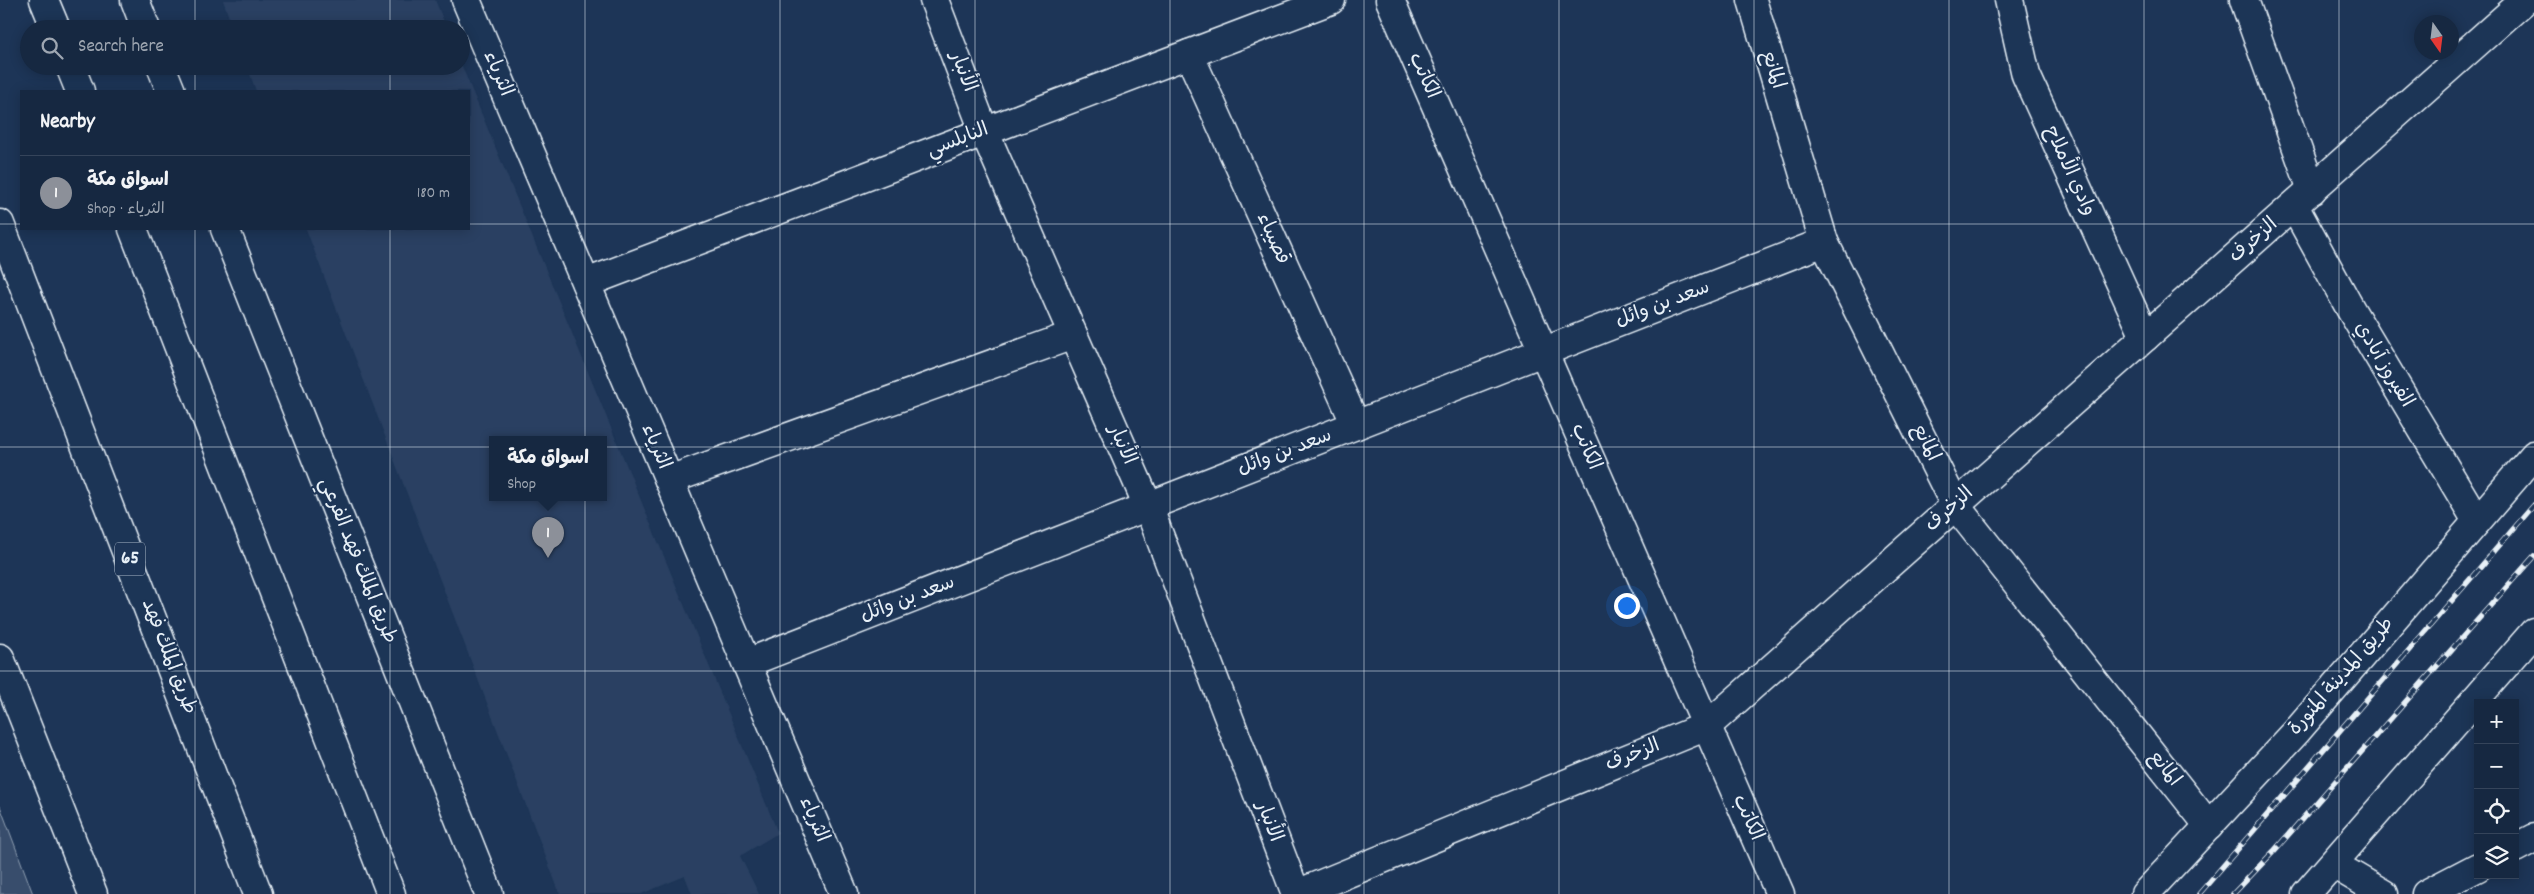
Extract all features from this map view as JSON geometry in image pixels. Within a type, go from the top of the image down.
[{"type":"main road","points":[[44,0],[52,20]]},
{"type":"main road","points":[[135,0],[143,20]]},
{"type":"main road","name":"الثرياء","points":[[466,0],[844,894]]},
{"type":"main road","name":"الأنبار","points":[[934,0],[984,131],[1148,506],[1297,894]]},
{"type":"main road","name":"النابلسي","points":[[586,283],[1331,0]]},
{"type":"main road","name":"الكاتب","points":[[1390,0],[1780,894]]},
{"type":"main road","name":"المانع","points":[[1752,0],[1824,242],[1956,505],[2209,826]]},
{"type":"main road","name":"وادي الأملاح","points":[[2009,0],[2026,76],[2145,337]]},
{"type":"main road","name":"الفيروز آبادي","points":[[2244,0],[2303,198],[2350,310],[2477,521]]},
{"type":"main road","name":"الزخرف","points":[[1297,894],[1707,726],[2525,0]]},
{"type":"main road","name":"قصيباء","points":[[1188,54],[1356,425]]},
{"type":"main road","points":[[74,75],[80,90]]},
{"type":"main road","points":[[165,75],[171,90]]},
{"type":"main road","name":"طريق الملك فهد","points":[[0,224],[258,894]]},
{"type":"main road","points":[[133,230],[390,894]]},
{"type":"main road","name":"طريق الملك فهد الفرعي","points":[[225,230],[489,894]]},
{"type":"main road","name":"سعد بن وائل","points":[[747,663],[1824,242]]},
{"type":"main road","points":[[669,480],[1073,335]]},
{"type":"main road","name":"طريق المدينة المنورة","points":[[2145,894],[2297,731],[2534,455]]},
{"type":"main road","points":[[2306,894],[2534,632]]},
{"type":"main road","points":[[0,658],[93,894]]},
{"type":"main road","points":[[2519,846],[2534,838]]},
{"type":"main road","points":[[2333,864],[2384,894]]},
{"type":"main road","points":[[2426,894],[2474,869]]},
{"type":"shaded area","points":[[223,0],[435,0],[443,20],[230,20]]},
{"type":"shaded area","points":[[250,75],[466,75],[778,833],[740,856],[759,894],[692,894],[685,876],[641,894],[560,894],[306,230],[470,230],[470,90],[256,90]]},
{"type":"shaded area","points":[[0,806],[33,894],[0,894]]},
{"type":"railway","points":[[2199,894],[2534,505]]},
{"type":"railway","points":[[2233,894],[2274,851],[2534,556]]},
{"type":"place","name":"اسواق مكة","points":[[548,558]]}]
